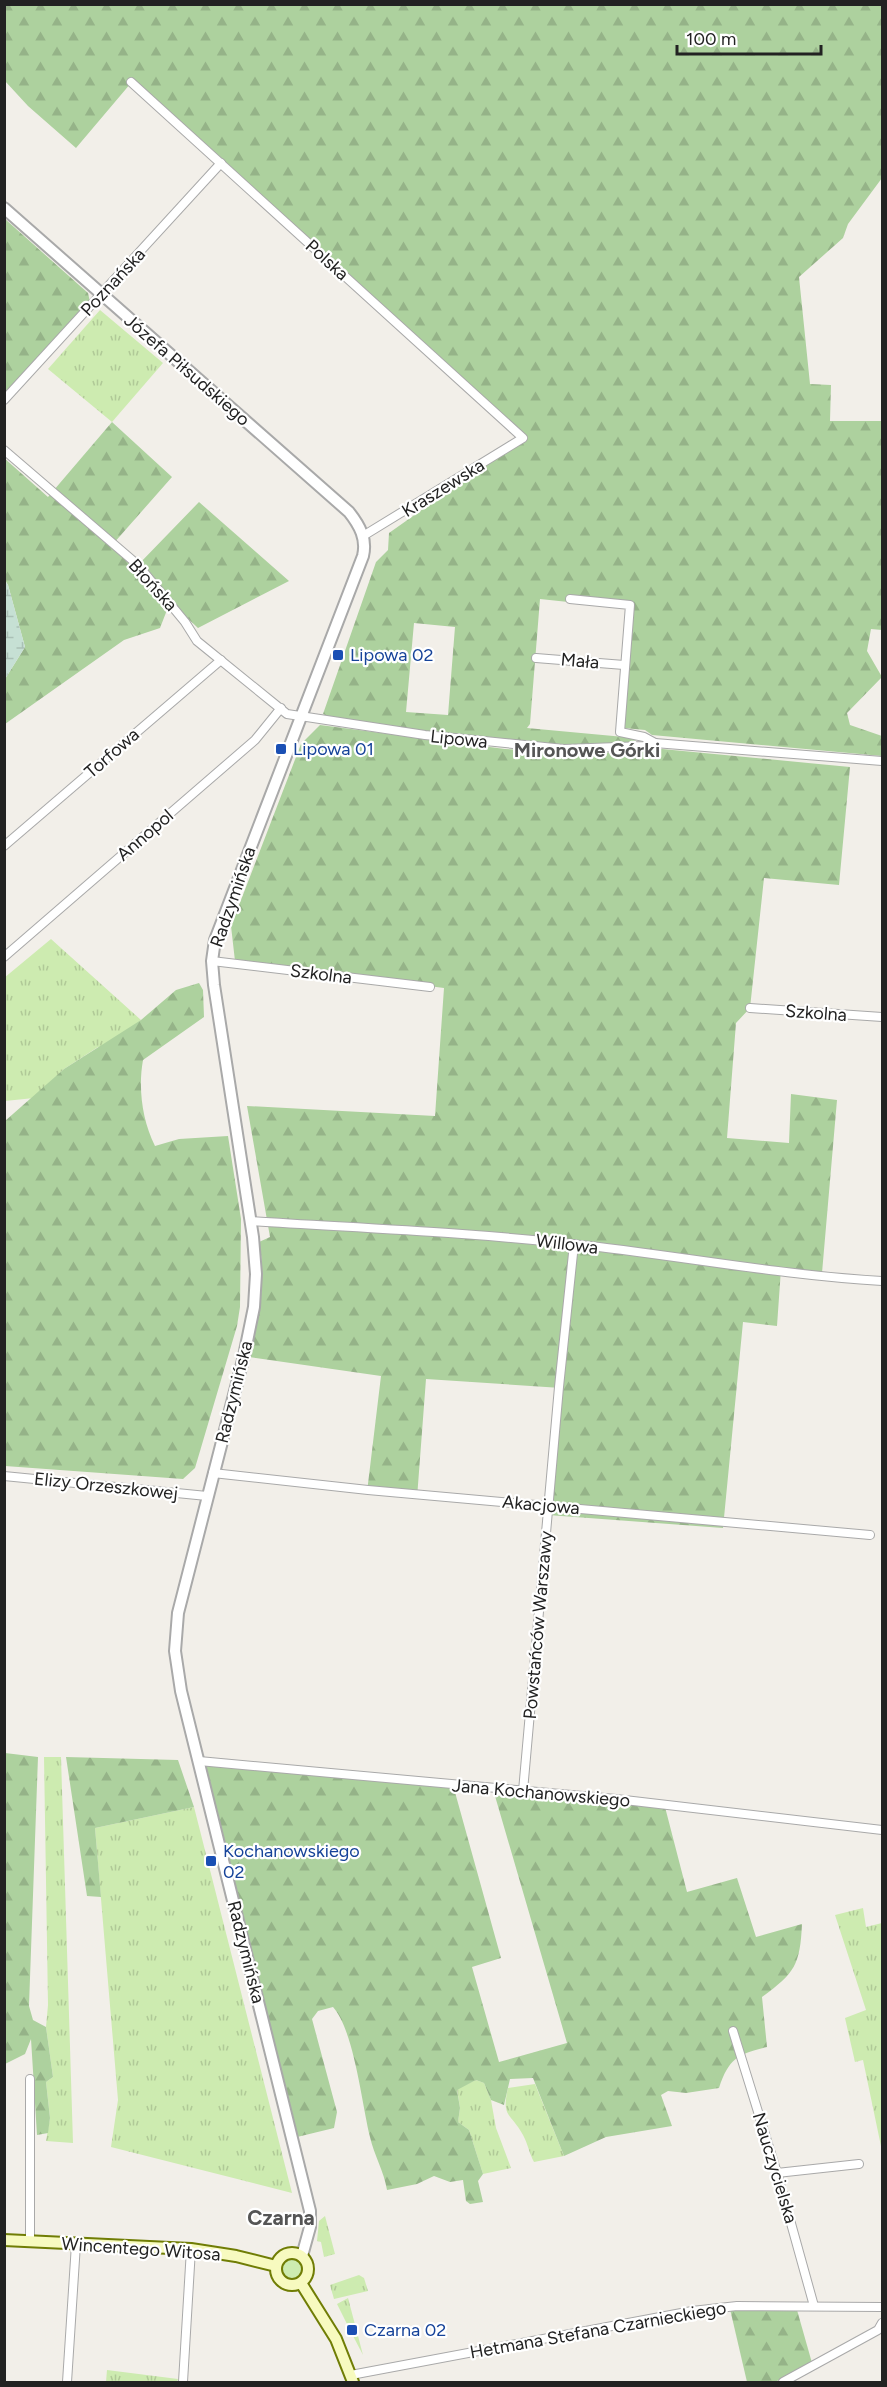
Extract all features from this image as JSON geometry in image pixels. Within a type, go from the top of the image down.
[{"type":"main road","name":"Wincentego Witosa","points":[[4,2240],[191,2249],[236,2256],[276,2266]]},
{"type":"main road","points":[[286,2254],[302,2256],[308,2270],[301,2283],[285,2284],[277,2277],[278,2261],[286,2254]]},
{"type":"main road","points":[[301,2283],[336,2339],[352,2379]]},
{"type":"street","name":"Polska","points":[[131,82],[523,438]]},
{"type":"street","name":"Poznańska","points":[[4,400],[221,163]]},
{"type":"street","name":"Józefa Piłsudskiego","points":[[4,208],[350,512],[363,536]]},
{"type":"street","name":"Kraszewska","points":[[363,536],[523,438]]},
{"type":"street","name":"Błońska","points":[[4,450],[138,565],[185,622],[197,641],[287,714],[301,717]]},
{"type":"street","name":"Radzymińska","points":[[302,2256],[310,2227],[310,2211],[177,1669],[175,1636],[178,1613],[244,1356],[254,1307],[256,1274],[251,1221],[214,985],[212,961],[215,940],[220,922],[363,556],[363,536]]},
{"type":"street","points":[[570,599],[630,604],[624,665]]},
{"type":"street","name":"Mała","points":[[536,658],[624,665]]},
{"type":"street","name":"Torfowa","points":[[4,846],[221,660]]},
{"type":"street","name":"Lipowa","points":[[624,665],[620,732],[655,742],[882,761]]},
{"type":"street","name":"Annopol","points":[[4,957],[255,740],[281,708]]},
{"type":"street","name":"Lipowa","points":[[301,717],[425,735],[564,749],[645,746],[655,742]]},
{"type":"street","name":"Szkolna","points":[[212,961],[430,987]]},
{"type":"street","name":"Szkolna","points":[[750,1008],[882,1017]]},
{"type":"street","name":"Willowa","points":[[251,1221],[497,1236],[781,1272],[882,1281]]},
{"type":"street","name":"Powstańców Warszawy","points":[[523,1791],[574,1244]]},
{"type":"street","name":"Akacjowa","points":[[213,1473],[870,1536]]},
{"type":"street","name":"Elizy Orzeszkowej","points":[[4,1476],[207,1496]]},
{"type":"street","name":"Jana Kochanowskiego","points":[[199,1761],[627,1800],[882,1830]]},
{"type":"street","name":"Nauczycielska","points":[[733,2031],[777,2173],[814,2306]]},
{"type":"street","points":[[30,2079],[30,2241]]},
{"type":"street","points":[[777,2173],[858,2164]]},
{"type":"street","points":[[67,2382],[76,2244]]},
{"type":"street","points":[[183,2382],[191,2249]]},
{"type":"street","name":"Hetmana Stefana Czarnieckiego","points":[[352,2379],[692,2310],[728,2306],[882,2307]]},
{"type":"street","points":[[882,2307],[882,2315]]},
{"type":"street","points":[[783,2382],[878,2330],[882,2323]]},
{"type":"green space","points":[[5,5],[882,5],[882,178],[848,224],[843,238],[799,277],[810,384],[831,385],[830,421],[881,421],[882,413],[882,630],[871,629],[867,651],[882,677],[847,713],[850,725],[882,736],[882,756],[652,735],[645,730],[624,728],[634,609],[540,599],[530,724],[527,728],[635,738],[636,743],[521,742],[331,718],[323,714],[376,562],[388,550],[389,533],[522,439],[131,83],[76,148],[28,106],[5,81]],"holes":[[[414,623],[455,627],[448,715],[406,712]]]},
{"type":"green space","points":[[5,219],[88,293],[90,302],[5,397]]},
{"type":"green space","points":[[100,310],[163,363],[112,422],[48,369]]},
{"type":"green space","points":[[112,422],[172,477],[113,544],[138,565],[199,502],[289,581],[198,628],[151,584],[167,610],[160,628],[124,640],[5,724],[5,679],[25,647],[5,580],[4,458],[48,497]]},
{"type":"green space","points":[[4,580],[8,585],[25,647],[5,679]]},
{"type":"green space","points":[[320,725],[505,749],[601,753],[662,749],[850,767],[839,885],[764,878],[750,1008],[736,1023],[727,1138],[789,1143],[791,1094],[837,1100],[822,1273],[781,1269],[777,1326],[743,1322],[723,1528],[548,1515],[561,1388],[426,1379],[417,1498],[367,1492],[381,1376],[249,1357],[262,1285],[259,1242],[270,1237],[247,1106],[435,1116],[444,988],[235,961],[231,926],[301,744]]},
{"type":"green space","points":[[51,939],[141,1020],[112,1048],[98,1047],[64,1069],[34,1098],[5,1101],[4,978]]},
{"type":"green space","points":[[199,983],[203,990],[204,1017],[143,1060],[141,1082],[144,1115],[155,1146],[179,1139],[228,1136],[241,1219],[240,1307],[237,1326],[195,1468],[183,1479],[5,1466],[5,1121],[64,1069],[141,1020],[176,990]]},
{"type":"green space","points":[[5,1753],[38,1757],[29,2006],[33,2020],[46,2027],[53,2077],[46,2082],[50,2118],[48,2133],[37,2135],[31,2039],[25,2054],[5,2064]]},
{"type":"green space","points":[[44,1757],[61,1757],[73,2143],[46,2141],[50,2118],[46,2082],[53,2077],[46,2027],[48,2005]]},
{"type":"green space","points":[[66,1757],[178,1760],[194,1807],[95,1828],[101,1897],[87,1896]]},
{"type":"green space","points":[[201,1761],[453,1785],[501,1958],[472,1967],[499,2062],[567,2043],[495,1796],[530,1793],[665,1807],[687,1892],[737,1878],[756,1937],[802,1924],[800,1949],[794,1967],[782,1981],[762,1997],[767,2047],[749,2052],[736,2059],[727,2070],[719,2088],[686,2093],[668,2091],[661,2095],[672,2126],[606,2137],[564,2156],[533,2078],[510,2079],[504,2105],[491,2100],[484,2083],[476,2080],[457,2090],[460,2108],[458,2122],[469,2130],[483,2174],[478,2181],[483,2202],[470,2204],[466,2201],[463,2180],[450,2182],[434,2176],[417,2184],[387,2190],[370,2137],[347,2033],[333,2007],[318,2011],[312,2019],[337,2112],[334,2128],[293,2138]]},
{"type":"green space","points":[[194,1807],[292,2193],[111,2147],[118,2100],[95,1828]]},
{"type":"green space","points":[[863,1908],[866,1927],[882,1923],[882,2151],[863,2060],[855,2062],[845,2018],[866,2010],[835,1915]]},
{"type":"green space","points":[[476,2080],[484,2083],[491,2100],[496,2128],[511,2168],[483,2174],[469,2130],[458,2122],[460,2108],[457,2089]]},
{"type":"green space","points":[[535,2084],[564,2156],[534,2162],[525,2138],[508,2114],[506,2098],[508,2088]]},
{"type":"green space","points":[[325,2216],[335,2254],[324,2257],[321,2242],[317,2241],[319,2221]]},
{"type":"green space","points":[[292,2259],[299,2262],[302,2269],[299,2276],[292,2279],[285,2276],[282,2269],[285,2262]]},
{"type":"green space","points":[[359,2275],[364,2278],[368,2291],[334,2299],[330,2285]]},
{"type":"green space","points":[[348,2298],[363,2355],[352,2334],[355,2332],[353,2327],[349,2328],[337,2304]]},
{"type":"green space","points":[[730,2309],[797,2310],[812,2363],[775,2382],[747,2382]]},
{"type":"green space","points":[[107,2370],[178,2379],[177,2382],[106,2382]]},
{"type":"place","name":"Lipowa 02","points":[[338,655]]},
{"type":"place","name":"Lipowa 01","points":[[281,749]]},
{"type":"place","name":"Kochanowskiego 02","points":[[211,1861]]},
{"type":"place","name":"Czarna 02","points":[[352,2330]]},
{"type":"district","name":"Mironowe Górki","points":[[587,750]]},
{"type":"district","name":"Czarna","points":[[281,2217]]}]
